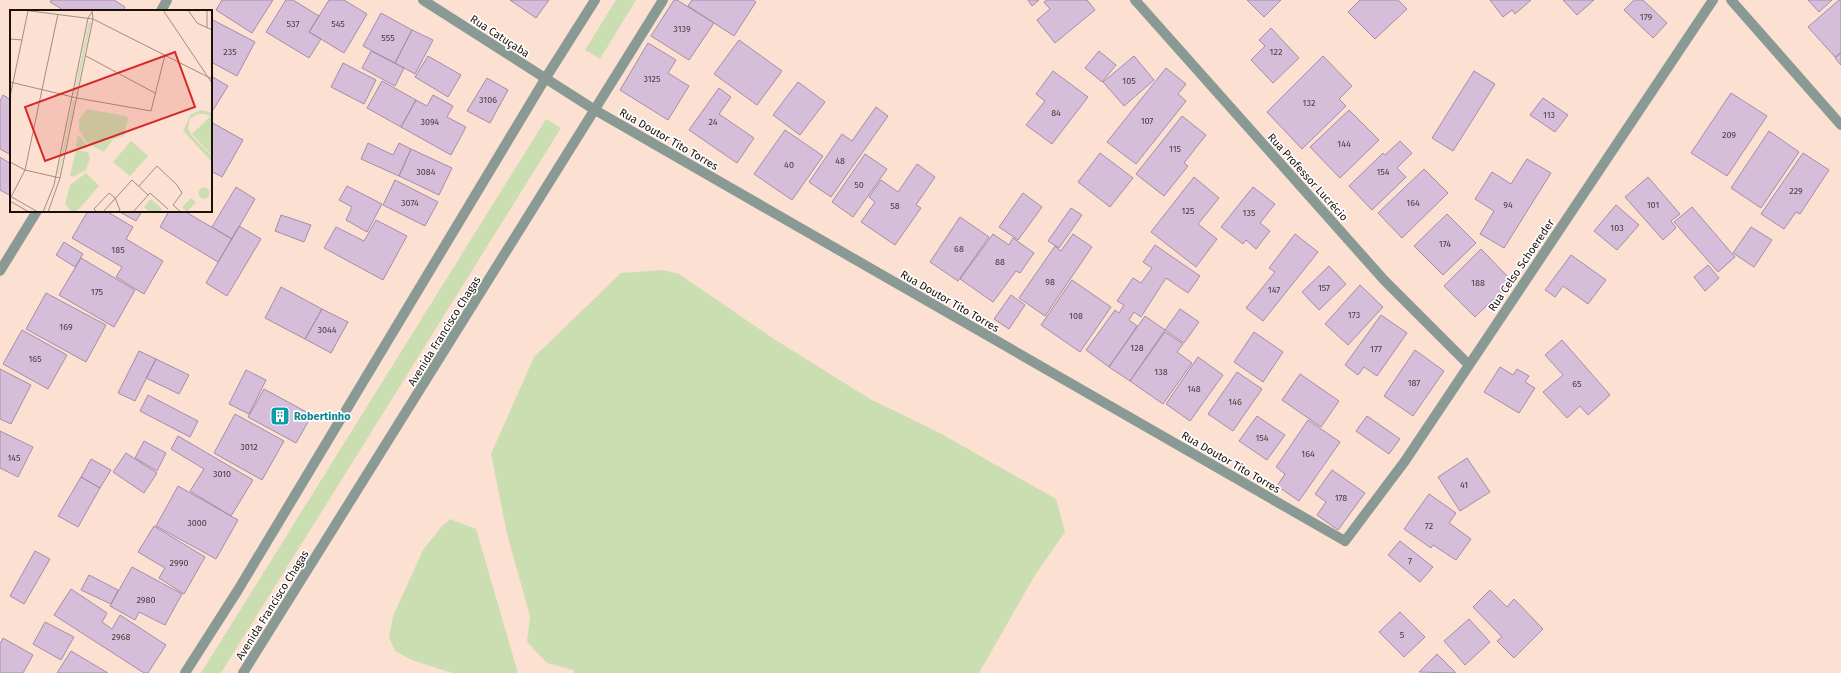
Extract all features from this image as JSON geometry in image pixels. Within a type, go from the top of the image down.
[{"type":"street","points":[[162,10],[167,0]]},
{"type":"street","name":"Rua Catuçaba","points":[[422,0],[545,80]]},
{"type":"street","points":[[185,673],[238,590],[545,80],[595,0]]},
{"type":"street","name":"Avenida Francisco Chagas","points":[[243,673],[663,0]]},
{"type":"street","name":"Rua Professor Lucrécio","points":[[1135,0],[1384,280],[1469,365]]},
{"type":"street","name":"Rua Celso Schoereder","points":[[1345,541],[1405,461],[1713,0]]},
{"type":"street","points":[[1731,0],[1841,125]]},
{"type":"street","name":"Rua Doutor Tito Torres","points":[[545,80],[1345,541]]},
{"type":"street","points":[[0,271],[36,212]]},
{"type":"green space","points":[[616,0],[636,0],[600,59],[585,50]]},
{"type":"green space","points":[[546,119],[561,128],[221,673],[201,673]]},
{"type":"green space","points":[[663,270],[679,274],[774,339],[870,399],[938,432],[1056,499],[1065,532],[1035,575],[979,673],[574,673],[573,670],[547,663],[527,642],[530,616],[507,534],[491,454],[534,357],[621,273]]},
{"type":"green space","points":[[450,519],[476,529],[518,673],[452,673],[412,660],[395,651],[389,637],[393,616],[423,550],[441,527]]},
{"type":"building","points":[[51,0],[114,0],[125,7],[124,10],[63,10],[50,2]]},
{"type":"building","points":[[222,0],[273,0],[252,33],[216,10]]},
{"type":"building","points":[[286,0],[293,0],[319,16],[309,32],[321,39],[309,58],[266,32]]},
{"type":"building","points":[[329,0],[344,0],[367,14],[344,53],[309,32]]},
{"type":"building","points":[[510,0],[549,0],[536,18]]},
{"type":"building","points":[[674,0],[677,0],[714,23],[689,60],[651,36]]},
{"type":"building","points":[[692,0],[753,0],[756,2],[734,36],[688,6]]},
{"type":"building","points":[[1028,0],[1039,0],[1032,6]]},
{"type":"building","points":[[1047,0],[1087,0],[1095,10],[1055,43],[1037,20],[1050,9],[1044,2]]},
{"type":"building","points":[[1247,0],[1281,0],[1264,17]]},
{"type":"building","points":[[1360,0],[1398,0],[1407,9],[1375,39],[1348,12]]},
{"type":"building","points":[[1490,0],[1531,0],[1515,14],[1512,10],[1503,17]]},
{"type":"building","points":[[1563,0],[1594,0],[1577,15]]},
{"type":"building","points":[[1634,0],[1643,0],[1667,23],[1653,38],[1624,10]]},
{"type":"building","points":[[1808,0],[1832,0],[1819,12]]},
{"type":"building","points":[[1839,0],[1841,0],[1841,52],[1835,57],[1808,27]]},
{"type":"building","points":[[381,13],[412,30],[395,63],[363,46]]},
{"type":"building","points":[[212,20],[255,42],[237,76],[212,63]]},
{"type":"building","points":[[1271,28],[1299,58],[1273,83],[1251,60],[1265,46],[1259,40]]},
{"type":"building","points":[[412,30],[433,40],[415,74],[395,63]]},
{"type":"building","points":[[739,40],[782,71],[757,105],[714,74]]},
{"type":"building","points":[[648,43],[676,60],[668,73],[689,86],[668,120],[620,90]]},
{"type":"building","points":[[371,51],[404,68],[395,86],[362,68]]},
{"type":"building","points":[[1099,51],[1116,65],[1102,82],[1085,68]]},
{"type":"building","points":[[1841,53],[1841,65],[1835,58]]},
{"type":"building","points":[[428,56],[461,75],[448,97],[415,77]]},
{"type":"building","points":[[1134,56],[1154,80],[1124,106],[1103,82]]},
{"type":"building","points":[[1323,56],[1352,86],[1339,99],[1346,106],[1302,149],[1267,112]]},
{"type":"building","points":[[343,63],[376,80],[364,104],[331,87]]},
{"type":"building","points":[[1166,68],[1186,84],[1178,94],[1186,101],[1136,164],[1107,142]]},
{"type":"building","points":[[1053,71],[1088,97],[1052,144],[1026,125],[1045,101],[1036,94]]},
{"type":"building","points":[[1474,71],[1495,84],[1453,151],[1432,138]]},
{"type":"building","points":[[212,77],[228,86],[213,110],[212,109]]},
{"type":"building","points":[[487,78],[508,90],[490,123],[467,111]]},
{"type":"building","points":[[382,81],[416,100],[401,127],[367,108]]},
{"type":"building","points":[[798,82],[825,102],[800,135],[773,115]]},
{"type":"building","points":[[719,88],[731,97],[719,114],[754,138],[737,163],[689,130]]},
{"type":"building","points":[[1731,93],[1767,116],[1727,176],[1691,153]]},
{"type":"building","points":[[3,95],[10,99],[10,154],[0,149],[0,101]]},
{"type":"building","points":[[433,95],[453,106],[447,117],[466,127],[451,155],[401,127],[416,100],[427,106]]},
{"type":"building","points":[[1543,98],[1568,115],[1555,132],[1530,115]]},
{"type":"building","points":[[876,107],[888,116],[831,197],[809,182],[842,134],[852,141]]},
{"type":"building","points":[[1349,110],[1379,140],[1340,178],[1310,147]]},
{"type":"building","points":[[1182,116],[1206,135],[1184,163],[1188,166],[1164,196],[1136,174]]},
{"type":"building","points":[[212,123],[243,140],[222,177],[212,172]]},
{"type":"building","points":[[785,130],[823,156],[792,200],[754,174]]},
{"type":"building","points":[[1769,131],[1799,152],[1761,208],[1731,188]]},
{"type":"building","points":[[1400,141],[1412,153],[1397,168],[1406,177],[1372,210],[1349,186],[1383,153],[1385,155]]},
{"type":"building","points":[[368,143],[393,155],[399,143],[411,149],[399,176],[361,159]]},
{"type":"building","points":[[411,149],[452,168],[439,195],[399,176]]},
{"type":"building","points":[[1100,153],[1133,178],[1110,207],[1078,182]]},
{"type":"building","points":[[1803,153],[1829,170],[1800,214],[1796,212],[1784,229],[1761,214]]},
{"type":"building","points":[[865,154],[887,169],[853,217],[832,202]]},
{"type":"building","points":[[0,157],[10,163],[10,193],[9,195],[0,190]]},
{"type":"building","points":[[1527,159],[1551,173],[1504,248],[1480,234],[1494,211],[1475,199],[1492,172],[1511,184]]},
{"type":"building","points":[[917,164],[935,177],[916,205],[921,208],[895,245],[861,222],[875,202],[869,197],[881,180],[898,192]]},
{"type":"building","points":[[1424,169],[1448,193],[1402,238],[1378,213]]},
{"type":"building","points":[[1194,177],[1219,198],[1198,224],[1217,239],[1196,267],[1151,232]]},
{"type":"building","points":[[1648,177],[1680,214],[1671,221],[1676,228],[1663,240],[1625,197]]},
{"type":"building","points":[[395,180],[438,202],[425,226],[383,205]]},
{"type":"building","points":[[347,186],[382,204],[367,232],[346,220],[352,207],[339,200]]},
{"type":"building","points":[[236,187],[255,199],[232,239],[212,227]]},
{"type":"building","points":[[1253,187],[1275,204],[1260,223],[1270,231],[1256,249],[1246,240],[1243,244],[1221,227]]},
{"type":"building","points":[[1023,193],[1042,207],[1018,240],[999,227]]},
{"type":"building","points":[[1616,205],[1639,225],[1617,250],[1594,231]]},
{"type":"building","points":[[1692,207],[1735,257],[1718,272],[1674,222]]},
{"type":"building","points":[[1071,208],[1082,215],[1059,248],[1048,241]]},
{"type":"building","points":[[87,212],[108,212],[133,227],[126,239],[163,261],[144,294],[116,277],[122,267],[72,238]]},
{"type":"building","points":[[120,212],[141,212],[136,221]]},
{"type":"building","points":[[168,212],[186,212],[232,239],[218,262],[160,227]]},
{"type":"building","points":[[1447,214],[1476,243],[1443,275],[1414,246]]},
{"type":"building","points":[[281,215],[311,225],[304,242],[275,231]]},
{"type":"building","points":[[960,217],[989,237],[958,281],[930,262]]},
{"type":"building","points":[[376,220],[407,236],[383,280],[324,248],[336,227],[364,241]]},
{"type":"building","points":[[239,226],[261,239],[227,296],[206,283]]},
{"type":"building","points":[[1751,227],[1772,240],[1754,267],[1733,253]]},
{"type":"building","points":[[993,234],[1009,245],[1013,238],[1034,253],[1020,273],[1016,271],[993,302],[960,279]]},
{"type":"building","points":[[1073,234],[1092,247],[1045,316],[1019,298],[1055,246],[1061,251]]},
{"type":"building","points":[[1295,234],[1318,252],[1263,321],[1246,308],[1275,272],[1269,268]]},
{"type":"building","points":[[64,242],[83,254],[75,267],[56,255]]},
{"type":"building","points":[[1155,245],[1200,276],[1188,293],[1166,278],[1141,317],[1134,312],[1129,320],[1137,326],[1109,367],[1086,350],[1115,310],[1119,313],[1124,305],[1117,301],[1133,278],[1141,283],[1152,268],[1143,262]]},
{"type":"building","points":[[1481,249],[1512,281],[1475,317],[1444,286]]},
{"type":"building","points":[[1571,255],[1606,280],[1588,304],[1563,286],[1555,297],[1545,290]]},
{"type":"building","points":[[81,258],[135,290],[114,327],[59,295]]},
{"type":"building","points":[[1708,265],[1719,278],[1705,291],[1694,277]]},
{"type":"building","points":[[1329,266],[1346,284],[1319,310],[1302,292]]},
{"type":"building","points":[[1072,280],[1111,307],[1080,352],[1041,325]]},
{"type":"building","points":[[1360,285],[1383,307],[1348,345],[1325,324]]},
{"type":"building","points":[[281,287],[322,309],[305,339],[265,318]]},
{"type":"building","points":[[46,293],[106,325],[86,362],[26,329]]},
{"type":"building","points":[[1011,295],[1025,305],[1009,329],[994,319]]},
{"type":"building","points":[[322,309],[348,322],[331,353],[305,339]]},
{"type":"building","points":[[1180,309],[1199,322],[1184,343],[1165,330]]},
{"type":"building","points":[[1381,315],[1407,333],[1377,376],[1364,367],[1358,375],[1345,365]]},
{"type":"building","points":[[1145,316],[1165,330],[1130,381],[1109,367]]},
{"type":"building","points":[[22,330],[67,355],[48,389],[3,364]]},
{"type":"building","points":[[1165,332],[1183,344],[1177,352],[1192,363],[1163,404],[1130,381]]},
{"type":"building","points":[[1254,332],[1283,352],[1263,382],[1234,362]]},
{"type":"building","points":[[1562,340],[1610,395],[1588,415],[1580,406],[1567,418],[1543,392],[1563,375],[1545,355]]},
{"type":"building","points":[[1415,350],[1444,371],[1413,416],[1384,396]]},
{"type":"building","points":[[139,351],[156,359],[135,401],[118,393]]},
{"type":"building","points":[[1198,357],[1223,375],[1190,421],[1166,404]]},
{"type":"building","points":[[156,359],[189,375],[179,394],[146,378]]},
{"type":"building","points":[[1500,367],[1513,375],[1517,369],[1529,376],[1525,382],[1535,388],[1519,413],[1484,392]]},
{"type":"building","points":[[0,369],[31,385],[11,424],[0,419]]},
{"type":"building","points":[[246,370],[266,380],[249,414],[229,404]]},
{"type":"building","points":[[1237,372],[1262,389],[1233,431],[1208,414]]},
{"type":"building","points":[[1300,374],[1339,401],[1321,427],[1282,400]]},
{"type":"building","name":"Robertinho","points":[[264,389],[312,415],[296,443],[248,417]]},
{"type":"building","points":[[148,395],[198,421],[190,437],[140,411]]},
{"type":"building","points":[[235,414],[284,441],[262,480],[214,453]]},
{"type":"building","points":[[1257,416],[1285,435],[1267,460],[1239,441]]},
{"type":"building","points":[[1367,416],[1400,439],[1389,454],[1356,431]]},
{"type":"building","points":[[1308,420],[1340,442],[1299,501],[1277,486],[1285,474],[1276,467]]},
{"type":"building","points":[[0,431],[33,447],[18,477],[0,468]]},
{"type":"building","points":[[178,436],[253,480],[231,516],[190,491],[204,469],[171,449]]},
{"type":"building","points":[[144,441],[166,453],[157,471],[135,458]]},
{"type":"building","points":[[126,453],[157,473],[144,493],[113,472]]},
{"type":"building","points":[[1467,458],[1490,492],[1460,511],[1438,477]]},
{"type":"building","points":[[91,459],[111,470],[100,488],[81,477]]},
{"type":"building","points":[[1332,470],[1365,493],[1338,530],[1317,515],[1326,502],[1315,494]]},
{"type":"building","points":[[81,477],[100,488],[78,527],[58,516]]},
{"type":"building","points":[[178,486],[238,520],[216,559],[156,526]]},
{"type":"building","points":[[1429,494],[1456,513],[1449,523],[1471,539],[1456,560],[1433,545],[1431,548],[1404,529]]},
{"type":"building","points":[[154,526],[205,557],[184,594],[159,578],[165,568],[138,552]]},
{"type":"building","points":[[1400,541],[1433,567],[1420,582],[1388,555]]},
{"type":"building","points":[[35,551],[50,559],[24,604],[10,596]]},
{"type":"building","points":[[132,567],[182,594],[165,625],[139,612],[135,620],[110,606]]},
{"type":"building","points":[[89,575],[118,590],[111,604],[81,590]]},
{"type":"building","points":[[71,589],[107,613],[102,622],[112,629],[120,615],[166,645],[148,673],[144,673],[54,615]]},
{"type":"building","points":[[1490,590],[1507,607],[1514,599],[1543,629],[1514,658],[1497,641],[1502,637],[1473,607]]},
{"type":"building","points":[[1400,612],[1425,637],[1404,657],[1379,632]]},
{"type":"building","points":[[1469,619],[1490,642],[1465,665],[1444,641]]},
{"type":"building","points":[[45,622],[74,637],[61,660],[33,644]]},
{"type":"building","points":[[3,638],[33,655],[23,673],[0,673],[0,644]]},
{"type":"building","points":[[71,651],[108,673],[57,673]]},
{"type":"building","points":[[1437,654],[1456,673],[1419,672]]},
{"type":"place","name":"Robertinho","points":[[280,416]]}]
